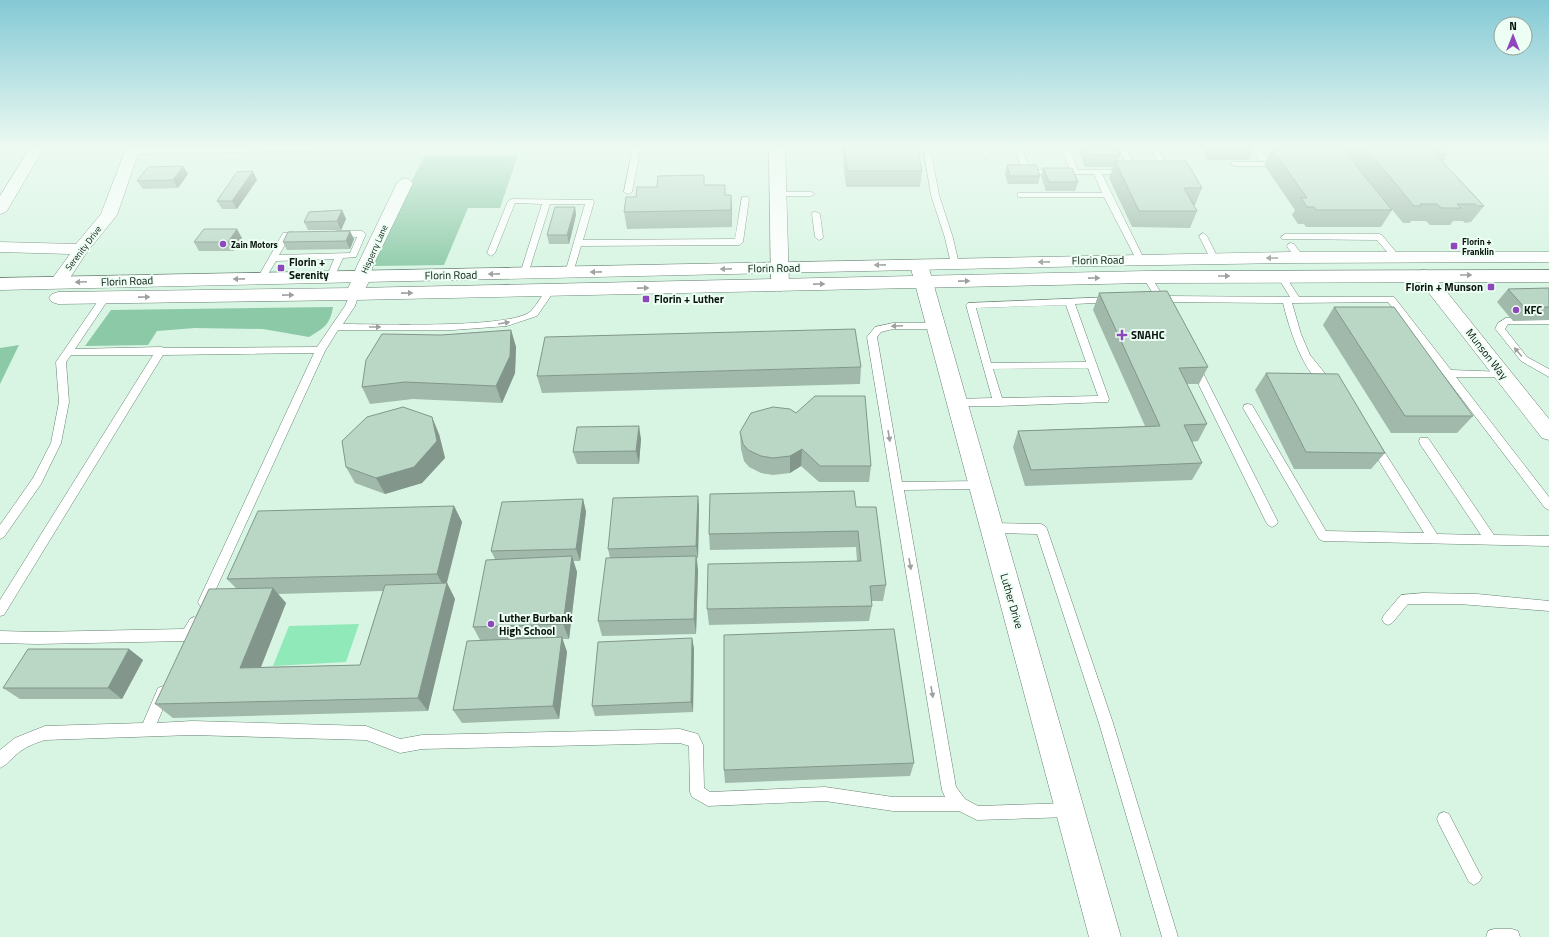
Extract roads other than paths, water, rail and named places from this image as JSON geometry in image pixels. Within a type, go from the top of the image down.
[{"type":"main road","points":[[778,190],[780,276]]},
{"type":"main road","name":"Florin Road","points":[[0,284],[330,278],[358,286],[550,290],[780,276],[920,265],[1214,258],[1295,252],[1396,257],[1549,257]]},
{"type":"main road","points":[[1317,276],[1325,269],[1392,266],[1397,264],[1396,257]]},
{"type":"main road","points":[[1424,275],[1440,264],[1516,257]]},
{"type":"main road","name":"Luther Drive","points":[[920,265],[979,485],[1105,937]]},
{"type":"main road","name":"Florin Road","points":[[8,298],[105,297],[358,286],[524,274],[569,273],[780,276],[925,282],[1147,276],[1549,276]]},
{"type":"main road","points":[[8,298],[58,283]]},
{"type":"street","points":[[0,208],[11,190]]},
{"type":"street","name":"Serenity Drive","points":[[58,283],[81,249],[109,215],[118,190]]},
{"type":"street","name":"Hisperry Lane","points":[[358,286],[364,268],[402,190]]},
{"type":"street","points":[[0,247],[81,249]]},
{"type":"street","name":"Munson Way","points":[[1424,275],[1549,433]]},
{"type":"lane","points":[[934,190],[949,238],[955,264]]},
{"type":"lane","points":[[1105,190],[1140,259]]},
{"type":"lane","points":[[778,194],[811,194]]},
{"type":"lane","points":[[1021,195],[1107,195]]},
{"type":"lane","points":[[578,243],[739,242],[745,199]]},
{"type":"lane","points":[[491,253],[512,200],[590,202],[569,273]]},
{"type":"lane","points":[[524,274],[547,201]]},
{"type":"lane","points":[[816,214],[819,237]]},
{"type":"lane","points":[[273,258],[340,256],[353,254],[362,234],[332,234]]},
{"type":"lane","points":[[260,279],[286,235],[302,235]]},
{"type":"lane","points":[[1202,236],[1214,258]]},
{"type":"lane","points":[[1285,237],[1379,237],[1396,257]]},
{"type":"lane","points":[[330,278],[340,256]]},
{"type":"lane","points":[[1147,276],[1161,298],[1167,312]]},
{"type":"lane","points":[[1281,276],[1291,300],[1294,332],[1317,374],[1337,390]]},
{"type":"lane","points":[[182,649],[320,350],[350,306],[358,286]]},
{"type":"lane","points":[[336,327],[454,327],[507,323],[534,314],[550,290]]},
{"type":"lane","points":[[0,534],[37,481],[56,443],[64,402],[61,362],[105,297]]},
{"type":"lane","points":[[1146,299],[1391,299],[1549,505]]},
{"type":"lane","points":[[998,402],[971,305],[1123,300]]},
{"type":"lane","points":[[957,403],[1104,399],[1070,302]]},
{"type":"lane","points":[[1549,321],[1506,321],[1501,324],[1500,329],[1524,359],[1549,374]]},
{"type":"lane","points":[[936,326],[894,326],[878,329],[872,337],[945,774],[949,790],[960,804]]},
{"type":"lane","points":[[67,352],[161,350],[320,350]]},
{"type":"lane","points":[[0,611],[161,350]]},
{"type":"lane","points":[[1191,359],[1272,522]]},
{"type":"lane","points":[[988,366],[1091,365]]},
{"type":"lane","points":[[1448,373],[1502,374]]},
{"type":"lane","points":[[1248,408],[1323,536],[1549,541]]},
{"type":"lane","points":[[1367,434],[1434,539]]},
{"type":"lane","points":[[1424,441],[1491,540]]},
{"type":"lane","points":[[897,486],[979,485]]},
{"type":"lane","points":[[991,528],[1041,529],[1106,723],[1170,937]]},
{"type":"lane","points":[[1388,619],[1405,598],[1496,601],[1549,606]]},
{"type":"lane","points":[[0,637],[37,638],[188,635]]},
{"type":"lane","points":[[147,729],[169,678]]},
{"type":"lane","points":[[0,760],[7,751],[25,739],[45,733],[147,729],[192,728],[366,733],[400,746],[430,741],[680,736],[693,740],[696,745],[697,792],[708,799],[824,794],[893,804],[960,804],[977,812],[1070,810]]},
{"type":"lane","points":[[1444,820],[1474,877]]},
{"type":"lane","points":[[1494,937],[1512,937]]},
{"type":"place","name":"Zain Motors","points":[[223,244]]},
{"type":"place","name":"Florin + Franklin","points":[[1454,246]]},
{"type":"place","name":"Florin + Serenity","points":[[281,268]]},
{"type":"place","name":"Florin + Munson","points":[[1491,287]]},
{"type":"place","name":"Florin + Luther","points":[[646,299]]},
{"type":"place","name":"KFC","points":[[1516,310]]},
{"type":"place","name":"SNAHC","points":[[1122,335]]},
{"type":"place","name":"Luther Burbank High School","points":[[491,624]]}]
